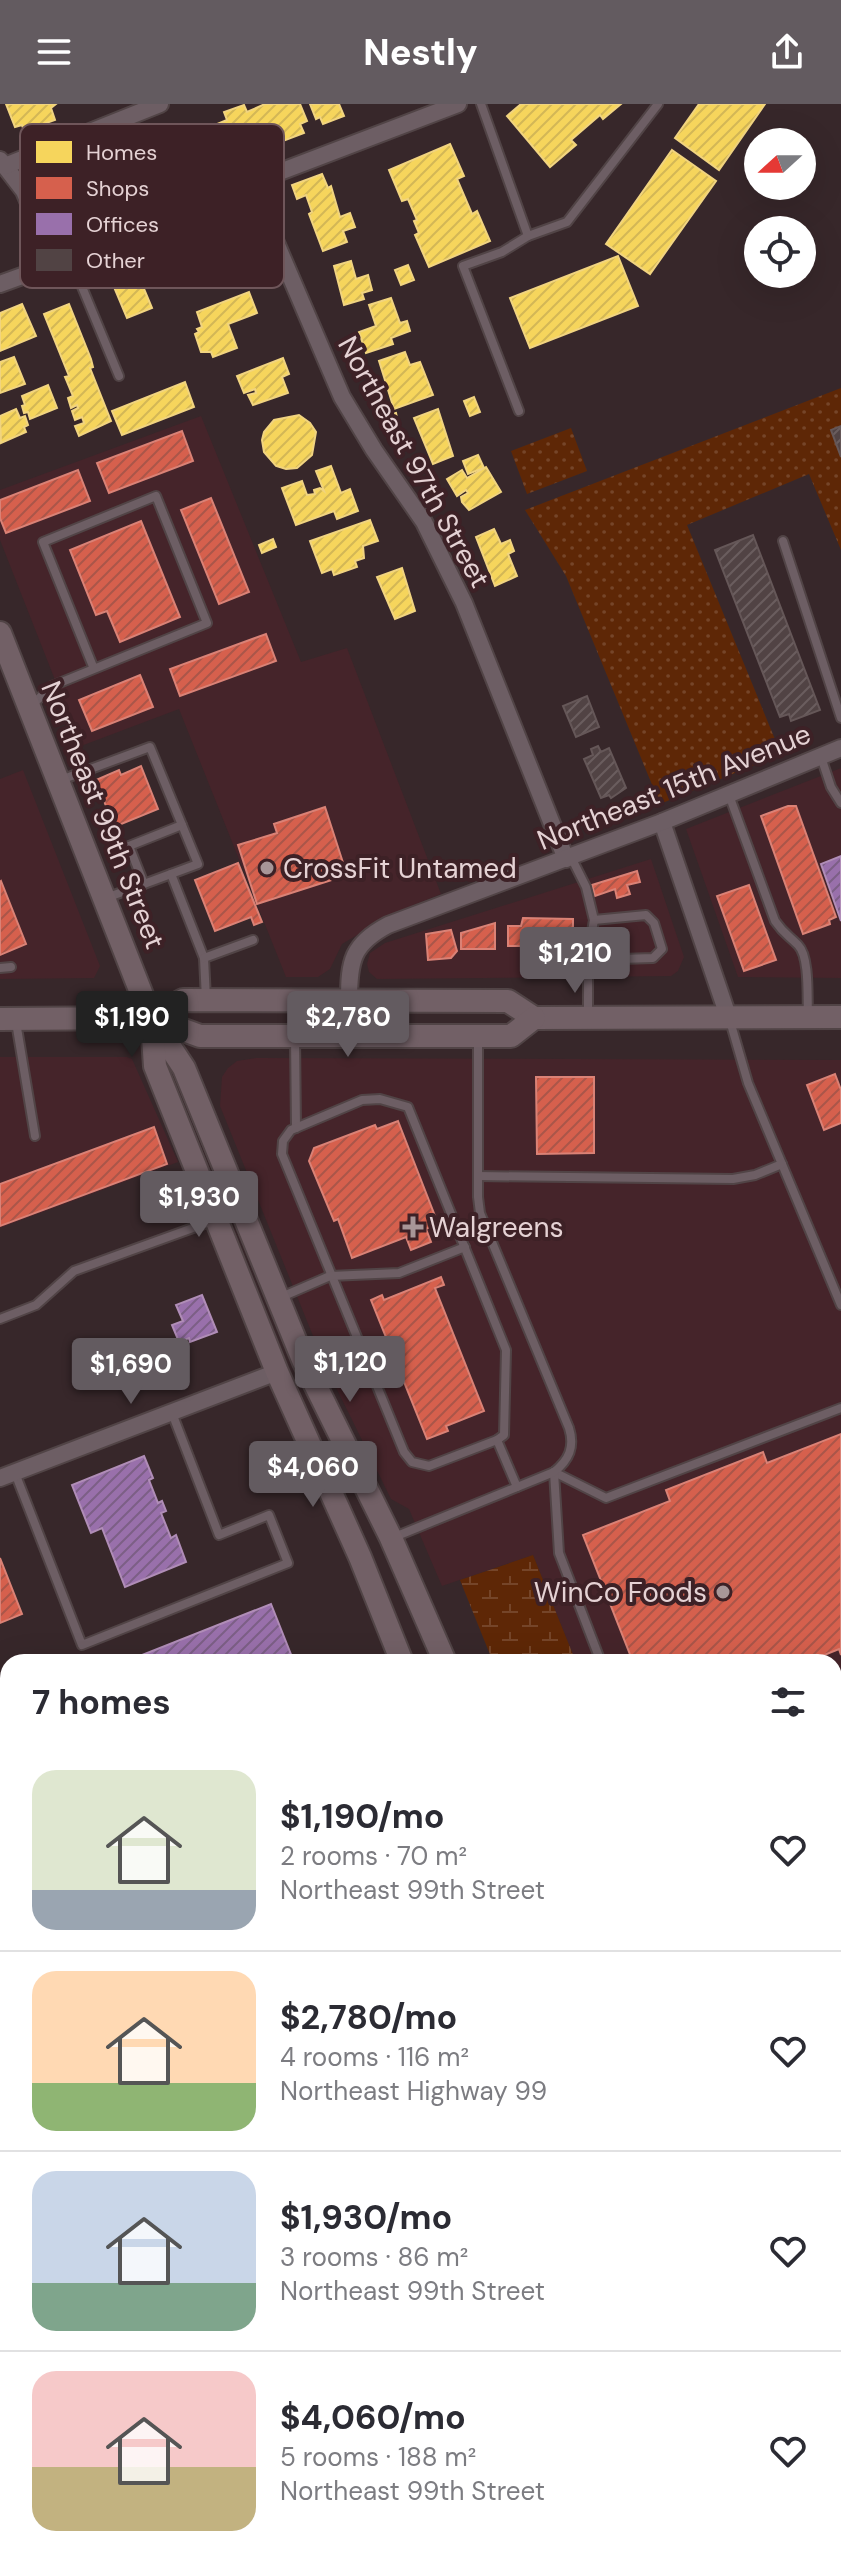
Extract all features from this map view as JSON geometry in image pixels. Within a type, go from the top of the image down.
[{"type":"main road","name":"Northeast 99th Street","points":[[0,633],[151,1018],[184,1068],[304,1362],[388,1533],[441,1654]]},
{"type":"main road","points":[[151,1018],[183,1000],[508,1001],[534,1018],[841,1017]]},
{"type":"main road","name":"Northeast 99th Street","points":[[151,1018],[155,1066],[277,1372],[360,1557],[399,1654]]},
{"type":"main road","points":[[8,1019],[151,1018],[200,1036],[511,1036],[534,1018]]},
{"type":"main road","points":[[277,1372],[303,1389],[347,1486],[361,1506],[388,1533]]},
{"type":"street","points":[[106,124],[160,104]]},
{"type":"street","points":[[284,169],[458,104]]},
{"type":"street","points":[[2,163],[20,186]]},
{"type":"street","name":"Northeast 97th Street","points":[[284,261],[342,397],[424,522],[464,603],[566,859]]},
{"type":"street","points":[[0,284],[20,277]]},
{"type":"street","name":"Northeast 15th Avenue","points":[[349,1000],[353,955],[367,936],[388,925],[662,822],[841,748]]},
{"type":"street","points":[[662,822],[728,1016]]},
{"type":"street","points":[[8,1476],[277,1372]]},
{"type":"lane","points":[[481,104],[528,236]]},
{"type":"lane","points":[[519,411],[463,266],[567,222],[658,104]]},
{"type":"lane","points":[[82,288],[119,376]]},
{"type":"lane","points":[[29,708],[52,686],[94,669],[207,623],[156,496],[43,542],[94,669]]},
{"type":"lane","points":[[783,541],[841,718]]},
{"type":"lane","points":[[58,781],[150,747],[198,864],[104,899]]},
{"type":"lane","points":[[821,757],[831,787],[841,803]]},
{"type":"lane","points":[[729,795],[775,921],[786,937],[800,946],[806,962],[808,1017]]},
{"type":"lane","points":[[144,884],[129,846],[182,825]]},
{"type":"lane","points":[[566,859],[574,863],[586,887],[594,920],[588,960],[588,1017]]},
{"type":"lane","points":[[171,874],[204,958],[206,1000]]},
{"type":"lane","points":[[588,960],[653,958],[662,949],[654,923],[646,915],[594,920]]},
{"type":"lane","points":[[204,958],[253,940]]},
{"type":"lane","points":[[0,968],[11,967]]},
{"type":"lane","points":[[728,1016],[748,1083],[841,1305]]},
{"type":"lane","points":[[8,1019],[35,1136]]},
{"type":"lane","points":[[295,1036],[296,1128]]},
{"type":"lane","points":[[388,1533],[554,1472],[569,1455],[571,1435],[480,1213],[478,1036]]},
{"type":"lane","points":[[380,1099],[408,1107],[465,1247],[506,1350],[504,1435],[429,1466],[419,1465],[409,1460],[330,1276],[282,1154],[285,1137],[296,1128],[362,1100],[380,1099]]},
{"type":"lane","points":[[478,1176],[733,1179],[755,1175],[782,1164]]},
{"type":"lane","points":[[0,1319],[36,1305],[74,1271],[216,1219]]},
{"type":"lane","points":[[277,1299],[330,1276],[399,1273],[465,1247]]},
{"type":"lane","points":[[554,1472],[606,1498],[841,1408]]},
{"type":"lane","points":[[8,1476],[82,1645],[288,1563],[269,1515],[219,1535],[172,1412]]},
{"type":"lane","points":[[497,1440],[517,1487]]},
{"type":"lane","points":[[554,1472],[559,1553],[598,1654]]},
{"type":"shaded area","points":[[201,416],[301,662],[347,648],[441,894],[394,913],[342,944],[330,969],[318,977],[286,977],[179,709],[81,746],[0,540],[0,490]]},
{"type":"shaded area","points":[[841,768],[841,978],[738,977],[686,829]]},
{"type":"shaded area","points":[[23,770],[100,966],[94,978],[0,979],[0,779]]},
{"type":"shaded area","points":[[651,859],[684,957],[678,971],[671,976],[377,979],[369,972],[367,964],[370,953],[385,943]]},
{"type":"shaded area","points":[[0,1057],[132,1059],[178,1162],[0,1228]]},
{"type":"shaded area","points":[[256,1058],[841,1060],[841,1654],[573,1654],[533,1555],[442,1586],[409,1509],[391,1499],[324,1363],[220,1106],[222,1077],[237,1061]]},
{"type":"green space","points":[[841,388],[841,550],[809,474],[687,525],[781,754],[660,804],[566,576],[525,510]]},
{"type":"green space","points":[[571,428],[587,471],[527,494],[511,451]]},
{"type":"green space","points":[[533,1555],[573,1654],[490,1654],[460,1580]]},
{"type":"building: Homes","points":[[6,104],[56,104],[51,108],[55,120],[15,127]]},
{"type":"building: Homes","points":[[265,104],[300,104],[307,121],[300,124],[304,133],[284,141],[284,124],[217,124],[227,120],[224,112],[244,105],[247,112]]},
{"type":"building: Homes","points":[[310,104],[339,104],[344,116],[323,124],[320,117],[316,119]]},
{"type":"building: Homes","points":[[521,104],[621,104],[603,119],[600,115],[571,140],[576,145],[550,167],[507,116]]},
{"type":"building: Homes","points":[[699,104],[765,104],[748,128],[744,128],[744,134],[719,170],[675,138]]},
{"type":"building: Homes","points":[[450,144],[464,176],[457,179],[472,214],[477,211],[490,241],[429,267],[415,235],[419,233],[414,221],[417,220],[408,199],[402,201],[389,170]]},
{"type":"building: Homes","points":[[672,150],[716,181],[650,274],[606,244]]},
{"type":"building: Homes","points":[[322,174],[328,188],[331,186],[340,217],[350,213],[355,227],[343,231],[347,242],[323,251],[309,214],[312,212],[306,195],[297,199],[292,185]]},
{"type":"building: Homes","points":[[618,256],[638,306],[530,348],[510,298]]},
{"type":"building: Homes","points":[[351,261],[356,279],[368,275],[372,290],[362,293],[364,299],[344,305],[334,266]]},
{"type":"building: Homes","points":[[408,265],[414,280],[401,285],[395,270]]},
{"type":"building: Homes","points":[[114,288],[144,288],[152,308],[127,318]]},
{"type":"building: Homes","points":[[249,292],[257,313],[228,324],[237,348],[213,357],[211,352],[201,352],[195,334],[202,327],[197,312]]},
{"type":"building: Homes","points":[[391,298],[400,323],[407,321],[410,331],[391,338],[393,344],[366,353],[359,332],[376,326],[369,305]]},
{"type":"building: Homes","points":[[22,304],[36,336],[0,351],[0,313]]},
{"type":"building: Homes","points":[[69,304],[111,421],[79,436],[75,426],[84,423],[82,417],[75,420],[72,411],[78,408],[77,405],[71,408],[68,398],[73,396],[65,377],[69,376],[44,314]]},
{"type":"building: Homes","points":[[405,352],[410,365],[420,362],[433,395],[394,409],[379,361]]},
{"type":"building: Homes","points":[[14,357],[25,384],[0,393],[0,362]]},
{"type":"building: Homes","points":[[283,358],[289,374],[282,377],[288,393],[253,405],[248,395],[256,393],[255,389],[244,393],[237,376]]},
{"type":"building: Homes","points":[[185,382],[194,407],[122,435],[112,411]]},
{"type":"building: Homes","points":[[48,385],[57,408],[30,419],[28,412],[24,413],[22,396]]},
{"type":"building: Homes","points":[[474,397],[480,412],[470,416],[464,401]]},
{"type":"building: Homes","points":[[16,409],[20,418],[25,416],[28,425],[24,427],[26,432],[1,443],[0,416]]},
{"type":"building: Homes","points":[[438,409],[453,456],[433,464],[414,418]]},
{"type":"building: Homes","points":[[396,413],[398,423],[388,425],[386,415]]},
{"type":"building: Homes","points":[[299,415],[316,432],[312,455],[297,468],[276,466],[264,452],[264,432],[274,420]]},
{"type":"building: Homes","points":[[478,455],[484,468],[468,474],[463,461]]},
{"type":"building: Homes","points":[[331,466],[341,493],[350,489],[358,511],[337,519],[334,511],[296,525],[282,488],[302,481],[307,495],[315,494],[314,490],[320,488],[324,491],[316,471]]},
{"type":"building: Homes","points":[[486,467],[501,492],[469,510],[461,497],[468,493],[466,490],[457,496],[447,479],[462,470],[467,478]]},
{"type":"building: Homes","points":[[370,520],[378,541],[363,546],[364,558],[355,561],[357,567],[334,575],[332,569],[322,573],[310,541]]},
{"type":"building: Homes","points":[[494,529],[501,544],[510,540],[514,551],[508,554],[517,576],[495,586],[476,537]]},
{"type":"building: Homes","points":[[273,539],[276,547],[262,553],[259,545]]},
{"type":"building: Homes","points":[[402,568],[415,611],[395,619],[377,577]]},
{"type":"building: Shops","points":[[182,431],[193,461],[109,493],[97,463]]},
{"type":"building: Shops","points":[[78,470],[90,501],[6,533],[0,518],[0,500]]},
{"type":"building: Shops","points":[[211,498],[249,592],[219,604],[181,510]]},
{"type":"building: Shops","points":[[141,521],[180,617],[120,642],[107,611],[96,615],[70,550]]},
{"type":"building: Shops","points":[[266,634],[276,661],[180,696],[170,669]]},
{"type":"building: Shops","points":[[140,675],[153,707],[92,731],[79,700]]},
{"type":"building: Shops","points":[[141,766],[158,809],[114,827],[96,780],[119,770],[121,775]]},
{"type":"building: Shops","points":[[796,806],[836,917],[829,920],[830,924],[803,934],[761,816]]},
{"type":"building: Shops","points":[[325,807],[347,875],[257,904],[238,845],[277,833],[274,824]]},
{"type":"building: Shops","points":[[238,863],[262,922],[254,925],[251,917],[215,931],[195,880]]},
{"type":"building: Shops","points":[[637,871],[640,882],[627,885],[630,894],[617,898],[615,889],[595,896],[592,885]]},
{"type":"building: Shops","points":[[0,882],[26,944],[0,955]]},
{"type":"building: Shops","points":[[749,885],[776,960],[744,971],[717,896]]},
{"type":"building: Shops","points":[[523,918],[573,919],[573,946],[508,946],[508,926],[521,926]]},
{"type":"building: Shops","points":[[495,923],[495,949],[461,949],[461,933]]},
{"type":"building: Shops","points":[[451,930],[457,951],[451,958],[428,960],[426,934]]},
{"type":"building: Shops","points":[[835,1074],[841,1090],[841,1123],[824,1130],[807,1085]]},
{"type":"building: Shops","points":[[536,1077],[594,1077],[594,1153],[537,1154]]},
{"type":"building: Shops","name":"Walgreens","points":[[398,1121],[435,1216],[426,1229],[431,1242],[411,1250],[406,1237],[352,1258],[338,1219],[334,1221],[309,1161],[314,1148],[375,1125],[377,1129]]},
{"type":"building: Shops","points":[[154,1127],[167,1164],[0,1226],[0,1184]]},
{"type":"building: Shops","points":[[441,1277],[444,1285],[435,1288],[484,1411],[446,1426],[448,1431],[427,1439],[371,1300],[382,1295],[384,1300]]},
{"type":"building: Shops","name":"WinCo Foods","points":[[841,1434],[841,1654],[839,1649],[827,1654],[630,1654],[583,1535],[670,1501],[666,1490],[763,1452],[767,1463]]},
{"type":"building: Shops","points":[[0,1558],[22,1614],[0,1623]]},
{"type":"building: Offices","points":[[841,856],[841,921],[821,864]]},
{"type":"building: Offices","points":[[202,1295],[217,1332],[190,1342],[189,1338],[179,1342],[172,1325],[183,1321],[176,1305]]},
{"type":"building: Offices","points":[[144,1456],[158,1503],[162,1501],[166,1511],[161,1513],[171,1538],[176,1535],[186,1562],[125,1587],[102,1528],[91,1533],[72,1485]]},
{"type":"building: Offices","points":[[271,1604],[291,1654],[145,1654]]},
{"type":"building: Other","points":[[841,426],[841,457],[831,430]]},
{"type":"building: Other","points":[[753,535],[820,710],[791,721],[789,714],[780,717],[715,550]]},
{"type":"building: Other","points":[[587,696],[599,727],[576,737],[563,706]]},
{"type":"building: Other","points":[[598,746],[601,752],[609,748],[626,788],[611,798],[609,795],[601,798],[584,759],[593,755],[591,749]]},
{"type":"place","name":"CrossFit Untamed","points":[[267,868]]},
{"type":"place","name":"Walgreens","points":[[413,1227]]},
{"type":"place","name":"WinCo Foods","points":[[723,1592]]}]
